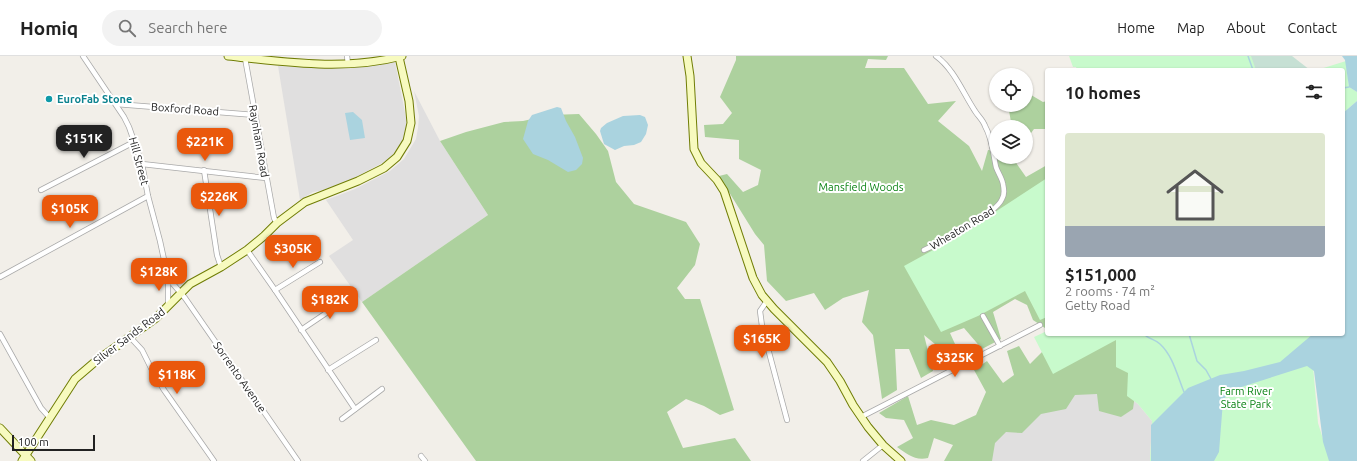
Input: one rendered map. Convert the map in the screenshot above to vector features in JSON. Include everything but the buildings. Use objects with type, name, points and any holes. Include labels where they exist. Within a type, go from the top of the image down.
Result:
[{"type":"main road","points":[[228,56],[290,63],[321,64],[347,60],[401,56]]},
{"type":"main road","name":"Silver Sands Road","points":[[24,458],[74,379],[96,361],[156,318],[194,281],[221,267],[247,250],[264,236],[276,223],[305,202],[345,187],[391,163],[402,151],[410,132],[411,117],[409,100],[401,56]]},
{"type":"main road","points":[[687,56],[690,76],[694,149],[701,163],[724,191],[758,288],[767,301],[827,362],[861,417],[883,445],[901,461]]},
{"type":"main road","points":[[0,428],[24,458],[31,461]]},
{"type":"street","name":"Hill Street","points":[[83,56],[116,104],[129,127],[142,164],[148,196],[168,278],[168,307]]},
{"type":"street","name":"Wheaton Road","points":[[924,250],[943,242],[986,215],[998,206],[1004,194],[1003,182],[998,173],[989,133],[944,62],[936,56]]},
{"type":"street","name":"Raynham Road","points":[[245,58],[266,178],[276,223]]},
{"type":"street","name":"Boxford Road","points":[[116,104],[255,115]]},
{"type":"street","points":[[41,190],[134,142]]},
{"type":"street","points":[[142,164],[266,178]]},
{"type":"street","points":[[204,170],[217,255],[221,267]]},
{"type":"street","points":[[0,277],[148,196]]},
{"type":"street","points":[[247,250],[355,409]]},
{"type":"street","points":[[275,290],[320,262]]},
{"type":"street","name":"Hill Street","points":[[168,278],[180,294]]},
{"type":"street","name":"Sorrento Avenue","points":[[180,294],[298,461]]},
{"type":"street","points":[[301,330],[350,297]]},
{"type":"street","points":[[767,301],[760,311],[761,321],[787,420]]},
{"type":"street","points":[[983,316],[1000,346]]},
{"type":"street","points":[[861,417],[1040,326]]},
{"type":"street","points":[[0,334],[42,408],[50,417]]},
{"type":"street","points":[[130,337],[142,350],[164,390],[214,461]]},
{"type":"street","points":[[328,370],[376,340]]},
{"type":"street","points":[[342,419],[382,390]]},
{"type":"street","points":[[862,461],[883,445]]},
{"type":"street","points":[[421,456],[425,461]]},
{"type":"shaded area","points":[[395,62],[406,118],[406,130],[402,142],[396,152],[386,161],[354,178],[330,189],[313,192],[300,200],[278,66],[344,68]]},
{"type":"shaded area","points":[[414,91],[440,141],[488,215],[362,302],[329,256],[353,240],[326,200],[355,189],[390,171],[404,159],[416,139],[418,128],[419,116]]},
{"type":"shaded area","points":[[1058,384],[1127,396],[1138,404],[1152,421],[1150,461],[965,461]]},
{"type":"green space","name":"Mansfield Woods","points":[[736,56],[888,56],[886,60],[868,59],[865,68],[904,68],[928,104],[956,101],[938,121],[969,146],[982,171],[988,150],[989,164],[1017,164],[1026,177],[1045,166],[1045,328],[1033,320],[1027,305],[1015,299],[993,312],[1001,339],[982,349],[964,328],[950,333],[960,355],[958,363],[924,335],[933,371],[921,378],[909,349],[895,349],[897,390],[882,399],[873,335],[862,322],[869,290],[843,298],[825,310],[814,293],[786,301],[767,281],[764,245],[755,234],[719,176],[727,174],[743,192],[758,185],[761,170],[739,159],[739,140],[705,137],[704,125],[723,124],[732,113],[720,97],[736,60]]},
{"type":"green space","points":[[1069,56],[1251,56],[1255,68],[1076,68],[1073,67]]},
{"type":"green space","points":[[1242,56],[1292,56],[1307,68],[1245,68]]},
{"type":"green space","points":[[1346,61],[1349,87],[1357,92],[1357,101],[1345,111],[1345,68],[1323,68]]},
{"type":"green space","points":[[1033,96],[1043,102],[1045,102],[1045,129],[1034,129],[1033,130],[1033,120],[1011,120],[1009,112],[1033,112]]},
{"type":"green space","points":[[579,114],[608,151],[616,182],[634,204],[686,222],[700,244],[695,265],[677,288],[685,299],[700,299],[734,410],[720,415],[704,406],[686,399],[667,412],[683,448],[735,438],[751,461],[476,461],[362,302],[488,215],[440,141],[466,132],[504,122],[523,121],[550,115]]},
{"type":"green space","points":[[1045,179],[1045,318],[1040,320],[1025,291],[978,316],[941,332],[904,266],[955,238]]},
{"type":"green space","name":"Farm River State Park","points":[[1045,332],[1045,336],[1313,336],[1313,366],[1318,423],[1330,461],[1150,461],[1152,421],[1138,404],[1127,396],[1128,373],[1116,367],[1116,340],[1053,374],[1034,337]]},
{"type":"green space","name":"Mansfield Woods","points":[[1046,336],[1132,336],[1137,380],[1133,409],[1121,417],[1099,411],[1097,394],[1075,395],[1066,409],[1041,414],[1022,433],[1006,432],[995,443],[992,461],[944,461],[953,445],[934,438],[928,458],[915,458],[897,447],[913,438],[904,420],[886,418],[879,413],[908,396],[917,425],[931,420],[954,425],[976,415],[986,392],[974,370],[987,361],[1003,383],[1014,375],[1007,351],[1019,346],[1030,364],[1048,346]]},
{"type":"water","points":[[1342,56],[1357,56],[1357,92],[1349,87],[1345,60]]},
{"type":"water","points":[[1357,101],[1357,461],[1329,461],[1323,442],[1314,371],[1307,366],[1229,391],[1223,401],[1219,452],[1214,461],[1151,461],[1151,425],[1188,388],[1220,375],[1280,362],[1311,336],[1345,336],[1345,111]]},
{"type":"water","points":[[557,107],[561,108],[583,158],[582,164],[576,170],[568,172],[548,160],[533,154],[523,139],[528,121],[532,115]]},
{"type":"water","points":[[353,112],[362,120],[365,138],[350,140],[345,113]]},
{"type":"water","points":[[640,115],[645,117],[648,125],[646,134],[641,142],[615,150],[604,144],[600,131],[601,128],[607,123],[623,116]]},
{"type":"waterway","points":[[1248,56],[1252,68]]},
{"type":"waterway","points":[[1345,88],[1349,87]]},
{"type":"waterway","points":[[1146,336],[1158,342],[1168,354],[1184,392]]},
{"type":"waterway","points":[[1190,336],[1197,361],[1206,370],[1211,379]]},
{"type":"place","name":"EuroFab Stone","points":[[49,99]]}]
